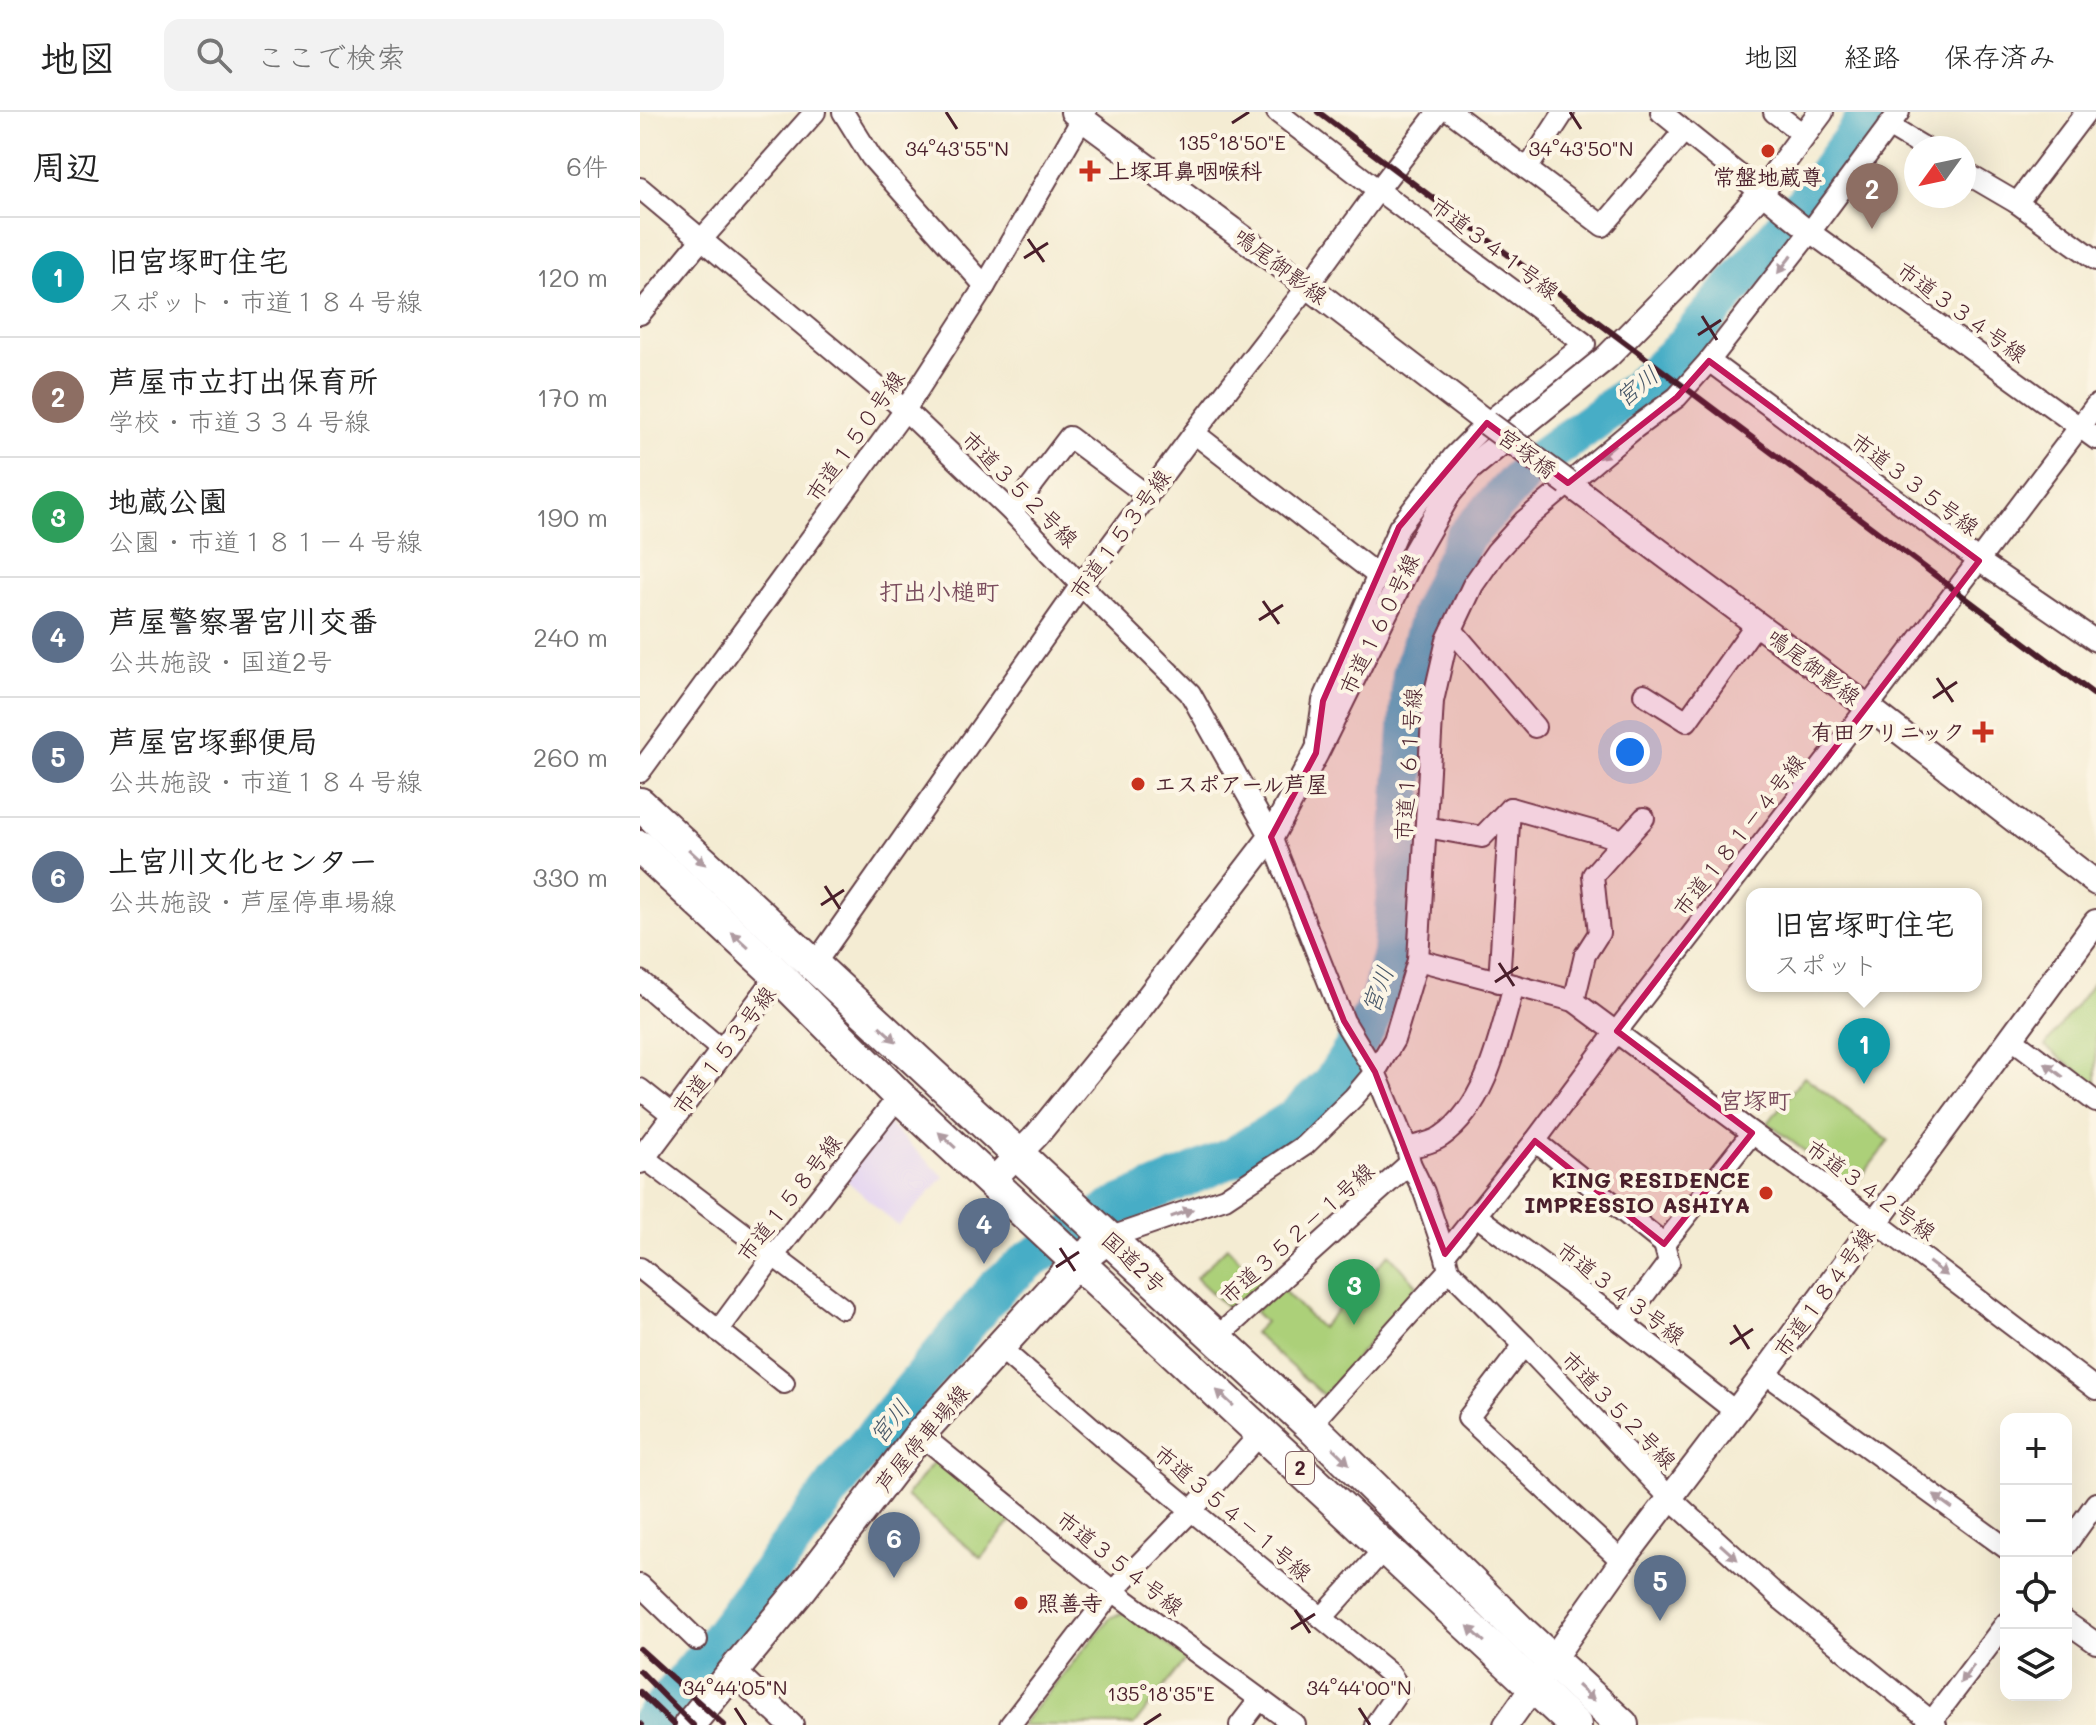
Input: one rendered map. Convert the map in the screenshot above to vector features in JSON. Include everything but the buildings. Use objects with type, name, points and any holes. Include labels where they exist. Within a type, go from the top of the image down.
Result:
[{"type":"highway","name":"国道2号","points":[[640,804],[1310,1425],[1542,1673],[1575,1725]]},
{"type":"highway","name":"国道2号","points":[[640,847],[779,976],[899,1096],[1385,1548],[1542,1673],[1622,1725]]},
{"type":"main road","name":"芦屋停車場線","points":[[689,1725],[803,1587],[920,1434],[999,1347],[1062,1248],[1096,1226]]},
{"type":"street","points":[[640,314],[815,112]]},
{"type":"street","points":[[843,112],[871,157],[985,286]]},
{"type":"street","name":"市道３４１号線","points":[[1277,112],[1585,344],[1487,423]]},
{"type":"street","name":"市道１５３号線","points":[[814,965],[1081,585],[1438,112]]},
{"type":"street","points":[[1451,112],[1603,226],[1674,119],[1770,201]]},
{"type":"street","points":[[1527,169],[1564,112]]},
{"type":"street","points":[[1774,112],[1804,135]]},
{"type":"street","name":"市道１６０号線","points":[[991,1182],[1037,1135],[1133,1017],[1271,837],[1414,554],[1449,493],[1470,468],[1607,357],[1683,280],[1770,201],[1804,135],[1821,112]]},
{"type":"street","points":[[2017,203],[2086,112]]},
{"type":"street","name":"市道１５０号線","points":[[640,772],[905,410],[985,286],[1080,114]]},
{"type":"street","name":"鳴尾御影線","points":[[1080,114],[1487,423]]},
{"type":"street","points":[[1894,119],[1912,136]]},
{"type":"street","name":"市道１６１号線","points":[[1096,1226],[1225,1198],[1305,1145],[1354,1097],[1370,1064],[1394,1040],[1418,960],[1433,701],[1447,640],[1473,585],[1496,552],[1524,521],[1677,397],[1709,361],[1805,229],[1894,119]]},
{"type":"street","points":[[1976,179],[2017,203],[2096,260]]},
{"type":"street","name":"市道３５２号線","points":[[640,188],[905,410],[1012,512],[1190,693],[1271,837],[1344,1021],[1370,1064],[1424,1192],[1447,1262],[1671,1499],[1782,1600],[1932,1724]]},
{"type":"street","name":"市道３３４号線","points":[[1770,201],[2088,433]]},
{"type":"street","name":"市道３３５号線","points":[[1709,361],[1979,561],[2096,641]]},
{"type":"street","name":"市道１８１－４号線","points":[[1310,1425],[1447,1262],[1475,1215],[1979,561],[2088,433],[2096,405]]},
{"type":"street","points":[[1316,753],[1323,701],[1399,527],[1453,457],[1487,423]]},
{"type":"street","name":"宮塚橋","points":[[1487,423],[1568,483]]},
{"type":"street","points":[[1194,433],[1377,575]]},
{"type":"street","points":[[1012,512],[1069,437],[1148,496]]},
{"type":"street","name":"鳴尾御影線","points":[[1568,483],[1868,707],[2096,883]]},
{"type":"street","points":[[1644,694],[1687,721],[1756,624]]},
{"type":"street","points":[[1452,630],[1535,727]]},
{"type":"street","points":[[1426,827],[1482,837],[1510,808]]},
{"type":"street","points":[[1510,808],[1624,840]]},
{"type":"street","points":[[1408,1156],[1441,1138],[1465,1116],[1481,1089],[1498,1040],[1506,983],[1510,808]]},
{"type":"street","points":[[1574,1001],[1585,955],[1599,933],[1593,875],[1644,818]]},
{"type":"street","name":"市道１８４号線","points":[[1506,1725],[1622,1561],[1765,1373],[2096,922]]},
{"type":"street","name":"市道３４２号線","points":[[1418,960],[1574,1001],[1876,1222],[2096,1389]]},
{"type":"street","name":"市道１５３号線","points":[[642,1159],[779,976]]},
{"type":"street","points":[[640,981],[723,1051]]},
{"type":"street","points":[[2011,1038],[2096,1102]]},
{"type":"street","points":[[640,1089],[675,1117]]},
{"type":"street","name":"市道１５８号線","points":[[718,1331],[899,1096]]},
{"type":"street","points":[[1664,1244],[1752,1133]]},
{"type":"street","points":[[1535,1141],[1664,1244],[1669,1262],[1623,1323]]},
{"type":"street","name":"市道３５２－１号線","points":[[1216,1338],[1408,1156]]},
{"type":"street","points":[[642,1159],[842,1308]]},
{"type":"street","name":"市道３４３号線","points":[[1475,1215],[1623,1323],[1736,1412]]},
{"type":"street","points":[[640,1268],[784,1383]]},
{"type":"street","points":[[1524,1345],[1468,1418],[1622,1561]]},
{"type":"street","name":"市道３５４－１号線","points":[[999,1347],[1106,1440],[1390,1674],[1400,1689],[1375,1725]]},
{"type":"street","points":[[1765,1373],[2000,1544]]},
{"type":"street","points":[[1010,1725],[1113,1591],[1262,1432]]},
{"type":"street","name":"市道３５４号線","points":[[920,1434],[1113,1591],[1295,1725]]},
{"type":"street","points":[[2072,1537],[2096,1503]]},
{"type":"street","points":[[1322,1618],[1385,1548]]},
{"type":"street","points":[[640,1585],[697,1640]]},
{"type":"street","points":[[2072,1626],[2096,1643]]},
{"type":"street","points":[[1932,1724],[2002,1629]]},
{"type":"street","points":[[734,1672],[791,1725]]},
{"type":"street","points":[[1240,1725],[1260,1699]]},
{"type":"highlighted area","points":[[1709,361],[1979,561],[1617,1031],[1752,1133],[1664,1244],[1535,1141],[1445,1254],[1375,1072],[1344,1021],[1271,837],[1316,753],[1323,701],[1399,527],[1487,423],[1568,483],[1677,397]]},
{"type":"shaded area","points":[[886,1122],[944,1177],[898,1226],[845,1179]]},
{"type":"green space","points":[[2096,979],[2096,1085],[2045,1046]]},
{"type":"green space","points":[[1804,1076],[1889,1141],[1858,1181],[1846,1183],[1768,1123]]},
{"type":"green space","points":[[1227,1247],[1263,1283],[1232,1312],[1196,1278]]},
{"type":"green space","points":[[1389,1254],[1417,1285],[1324,1396],[1254,1333],[1265,1322],[1255,1312],[1280,1287],[1321,1328]]},
{"type":"green space","points":[[938,1457],[1013,1519],[981,1558],[906,1496]]},
{"type":"green space","points":[[1126,1612],[1186,1659],[1134,1725],[1021,1725],[1111,1617]]},
{"type":"waterway","name":"宮川","points":[[648,1725],[714,1646],[853,1462],[997,1287],[1028,1261],[1118,1206],[1235,1156],[1295,1118],[1331,1084],[1362,1036],[1381,997],[1392,953],[1412,674],[1431,612],[1465,537],[1529,468],[1636,390],[1680,350],[1807,200],[1872,112]]},
{"type":"railway","points":[[1318,112],[2096,696]]},
{"type":"railway","points":[[640,1649],[724,1725]]},
{"type":"railway","points":[[640,1671],[693,1725]]},
{"type":"railway","points":[[640,1692],[674,1725]]},
{"type":"place","name":"常盤地蔵尊","points":[[1768,151]]},
{"type":"place","name":"上塚耳鼻咽喉科","points":[[1090,171]]},
{"type":"place","name":"芦屋市立打出保育所","points":[[1872,229]]},
{"type":"place","name":"有田クリニック","points":[[1983,732]]},
{"type":"place","name":"エスポアール芦屋","points":[[1138,784]]},
{"type":"place","name":"旧宮塚町住宅","points":[[1864,1084]]},
{"type":"place","name":"KING RESIDENCE IMPRESSIO ASHIYA","points":[[1766,1193]]},
{"type":"place","name":"芦屋警察署宮川交番","points":[[984,1264]]},
{"type":"place","name":"地蔵公園","points":[[1354,1325]]},
{"type":"place","name":"上宮川文化センター","points":[[894,1578]]},
{"type":"place","name":"照善寺","points":[[1021,1603]]},
{"type":"place","name":"芦屋宮塚郵便局","points":[[1660,1621]]},
{"type":"district","name":"打出小槌町","points":[[939,592]]},
{"type":"district","name":"宮塚町","points":[[1755,1101]]}]
